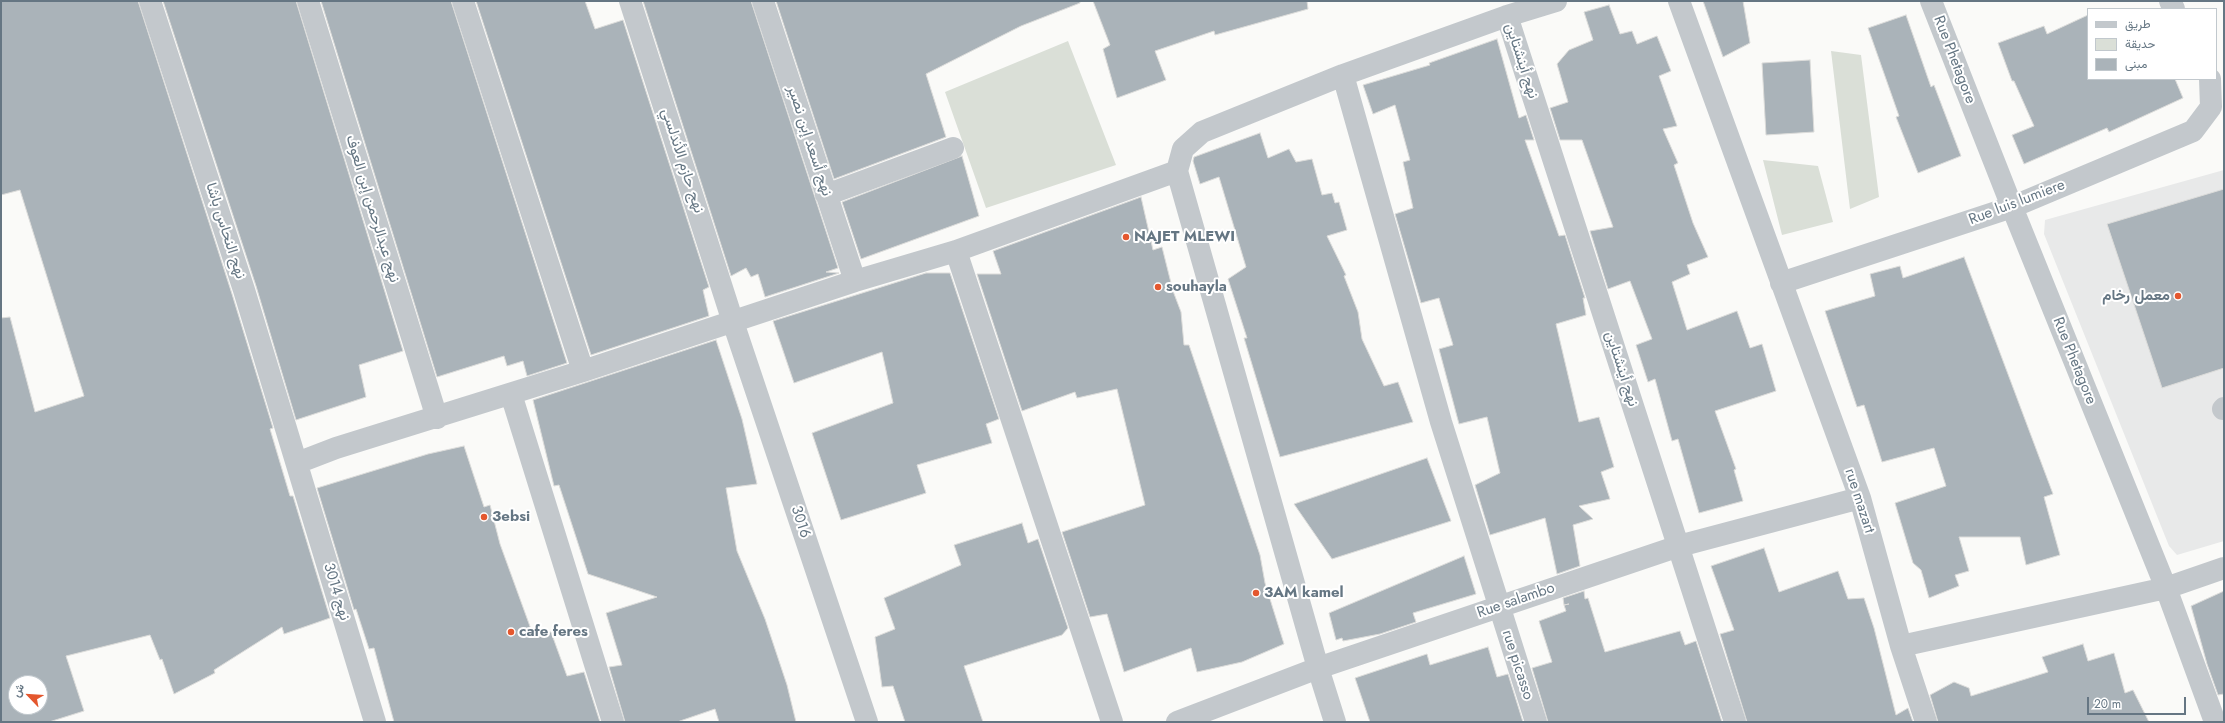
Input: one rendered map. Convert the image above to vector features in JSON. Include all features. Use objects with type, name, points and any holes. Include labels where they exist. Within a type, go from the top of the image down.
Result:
[{"type":"street","name":"نهج النحاس باشا","points":[[150,1],[297,463]]},
{"type":"street","name":"نهج عبدالرحمن إبن العوف","points":[[308,1],[437,418]]},
{"type":"street","points":[[463,1],[583,371]]},
{"type":"street","name":"نهج حازم الأندلسي","points":[[630,1],[733,322]]},
{"type":"street","name":"نهج أسعد إبن نصير","points":[[763,1],[855,281]]},
{"type":"street","points":[[1335,722],[1318,668],[1177,171],[1183,149],[1202,132],[1343,75],[1507,16],[1556,1]]},
{"type":"street","name":"rue mazart","points":[[1679,1],[1860,498],[1901,646],[1926,722]]},
{"type":"street","name":"Rue Phetagore","points":[[1931,1],[2012,207],[2166,588],[2215,722]]},
{"type":"street","name":"نهج أينشتاين","points":[[1507,16],[1735,722]]},
{"type":"street","name":"rue picasso","points":[[1343,75],[1441,422],[1498,607],[1536,722]]},
{"type":"street","name":"Rue luis lumiere","points":[[1781,283],[2012,207],[2193,131],[2211,107],[2210,80]]},
{"type":"street","points":[[826,195],[953,148]]},
{"type":"street","points":[[297,463],[336,448],[437,418],[855,281],[956,251],[1177,171]]},
{"type":"street","points":[[956,251],[1112,722]]},
{"type":"street","name":"3016","points":[[733,322],[867,722]]},
{"type":"street","points":[[511,394],[613,722]]},
{"type":"street","name":"نهج 3014","points":[[297,463],[375,722]]},
{"type":"street","name":"Rue salambo","points":[[1177,722],[1318,668],[1679,546],[1860,498]]},
{"type":"street","points":[[1901,646],[2166,588],[2224,568]]},
{"type":"shaded area","name":"معمل رخام","points":[[2224,170],[2224,541],[2177,555],[2169,546],[2044,234],[2045,220]]},
{"type":"green space","points":[[1068,41],[1116,165],[986,208],[945,92]]},
{"type":"green space","points":[[1831,51],[1861,55],[1879,197],[1850,209]]},
{"type":"green space","points":[[1763,160],[1818,166],[1833,222],[1782,235]]},
{"type":"building","points":[[1,1],[138,1],[232,294],[273,428],[270,429],[290,496],[293,496],[330,618],[284,634],[282,627],[214,670],[215,673],[174,694],[162,659],[160,660],[150,635],[66,656],[84,711],[49,722],[1,722],[1,318],[10,317],[35,412],[84,396],[20,190],[1,195]]},
{"type":"building","points":[[163,1],[296,1],[403,351],[359,365],[366,397],[296,420],[256,286]]},
{"type":"building","points":[[321,1],[451,1],[567,363],[527,376],[523,361],[507,366],[504,356],[437,377]]},
{"type":"building","points":[[476,1],[585,1],[595,29],[623,20],[709,287],[703,290],[709,316],[591,355]]},
{"type":"building","points":[[643,1],[751,1],[838,268],[826,272],[839,273],[765,297],[758,274],[751,277],[746,268],[731,276]]},
{"type":"building","points":[[776,1],[1080,1],[1080,3],[1021,26],[926,74],[946,137],[834,179]]},
{"type":"building","points":[[1093,1],[1307,1],[1308,9],[1215,35],[1214,31],[1155,51],[1166,80],[1117,98],[1103,49],[1110,45]]},
{"type":"building","points":[[1703,1],[1743,1],[1750,43],[1723,57]]},
{"type":"building","points":[[1609,5],[1620,34],[1632,31],[1637,44],[1657,36],[1671,71],[1659,76],[1677,126],[1663,129],[1678,163],[1674,165],[1693,223],[1708,257],[1687,265],[1690,274],[1672,282],[1687,330],[1737,311],[1750,348],[1762,344],[1776,391],[1715,411],[1736,469],[1734,470],[1743,501],[1699,513],[1678,439],[1672,441],[1655,379],[1648,382],[1636,345],[1652,339],[1630,281],[1608,289],[1590,231],[1613,227],[1582,140],[1560,140],[1550,108],[1568,102],[1557,64],[1569,50],[1593,40],[1584,12]]},
{"type":"building","points":[[1906,15],[1931,87],[1934,85],[1961,156],[1918,173],[1896,117],[1899,116],[1868,28]]},
{"type":"building","points":[[2087,15],[2087,80],[2175,80],[2183,98],[2109,132],[2107,128],[2024,164],[2012,135],[2034,126],[2014,81],[2012,81],[1998,43],[2044,26],[2047,34]]},
{"type":"building","points":[[1497,39],[1519,118],[1526,115],[1534,140],[1525,140],[1559,236],[1565,235],[1585,298],[1583,298],[1586,315],[1556,324],[1579,422],[1599,417],[1614,467],[1601,472],[1610,499],[1579,506],[1593,519],[1573,525],[1580,566],[1557,574],[1545,518],[1490,535],[1475,485],[1500,473],[1487,417],[1459,424],[1439,349],[1453,345],[1439,298],[1421,303],[1395,214],[1413,208],[1403,162],[1410,160],[1395,105],[1373,114],[1363,85],[1430,65],[1429,63]]},
{"type":"building","points":[[1810,60],[1814,132],[1766,135],[1762,63]]},
{"type":"building","points":[[1260,133],[1268,158],[1289,149],[1296,162],[1312,159],[1322,195],[1332,193],[1335,203],[1339,202],[1347,230],[1327,236],[1346,275],[1344,276],[1358,312],[1362,339],[1384,386],[1398,382],[1413,422],[1280,457],[1244,338],[1247,338],[1228,279],[1246,267],[1219,177],[1200,184],[1193,161],[1194,157]]},
{"type":"building","points":[[962,156],[979,216],[861,259],[842,202]]},
{"type":"building","name":"معمل رخام","points":[[2224,189],[2224,368],[2162,388],[2107,224]]},
{"type":"building","points":[[1141,197],[1153,250],[1162,247],[1173,291],[1181,312],[1184,345],[1189,345],[1260,555],[1265,583],[1284,644],[1242,662],[1197,672],[1191,648],[1124,672],[1107,614],[1090,617],[1062,532],[1145,505],[1117,389],[1077,398],[1075,392],[1022,411],[977,274],[1001,274],[993,251]]},
{"type":"building","points":[[1964,257],[2053,494],[2044,497],[2060,555],[2026,565],[2020,537],[1959,537],[1969,571],[1955,575],[1959,586],[1929,598],[1921,570],[1913,563],[1895,503],[1946,486],[1934,448],[1882,462],[1864,405],[1857,407],[1825,311],[1875,296],[1870,274],[1900,266],[1903,278]]},
{"type":"building","points":[[926,273],[950,273],[999,419],[986,424],[992,443],[917,465],[926,493],[841,520],[812,433],[893,403],[882,352],[794,383],[773,321]]},
{"type":"building","points":[[716,340],[742,419],[757,484],[726,488],[737,551],[765,619],[787,685],[796,722],[719,722],[715,709],[677,722],[625,722],[609,667],[622,665],[606,613],[657,597],[588,574],[559,485],[554,486],[533,400]]},
{"type":"building","points":[[464,446],[484,507],[490,505],[500,544],[532,632],[551,632],[567,676],[584,672],[600,722],[394,722],[374,648],[369,649],[356,609],[354,610],[317,488],[428,454]]},
{"type":"building","points":[[1427,458],[1451,521],[1332,559],[1294,504]]},
{"type":"building","points":[[1022,523],[1028,543],[1038,539],[1068,628],[1062,635],[964,666],[983,722],[905,722],[893,686],[882,687],[875,637],[895,629],[884,598],[961,565],[954,545]]},
{"type":"building","points":[[1764,548],[1779,592],[1838,571],[1848,599],[1864,598],[1874,628],[1896,715],[1908,708],[1913,722],[1747,722],[1720,634],[1734,630],[1711,566]]},
{"type":"building","points":[[1464,556],[1476,594],[1413,613],[1416,622],[1380,634],[1343,641],[1342,638],[1336,640],[1329,613]]},
{"type":"building","points":[[1584,591],[1585,599],[1588,598],[1605,652],[1680,631],[1685,645],[1696,641],[1722,722],[1548,722],[1532,668],[1552,662],[1539,621],[1566,611],[1563,598]]},
{"type":"building","points":[[2224,591],[2224,694],[2218,695],[2207,664],[2191,606]]},
{"type":"building","points":[[2083,644],[2088,661],[2114,653],[2125,693],[2133,690],[2149,722],[1938,722],[1930,695],[1954,682],[1969,688],[1971,696],[2048,672],[2042,657]]},
{"type":"building","points":[[1488,647],[1497,677],[1508,674],[1523,722],[1370,722],[1355,678],[1427,654],[1430,665]]},
{"type":"place","name":"NAJET MLEWI","points":[[1126,237]]},
{"type":"place","name":"souhayla","points":[[1158,287]]},
{"type":"place","name":"معمل رخام","points":[[2178,296]]},
{"type":"place","name":"3ebsi","points":[[484,517]]},
{"type":"place","name":"3AM kamel","points":[[1256,593]]},
{"type":"place","name":"cafe feres","points":[[511,632]]}]
